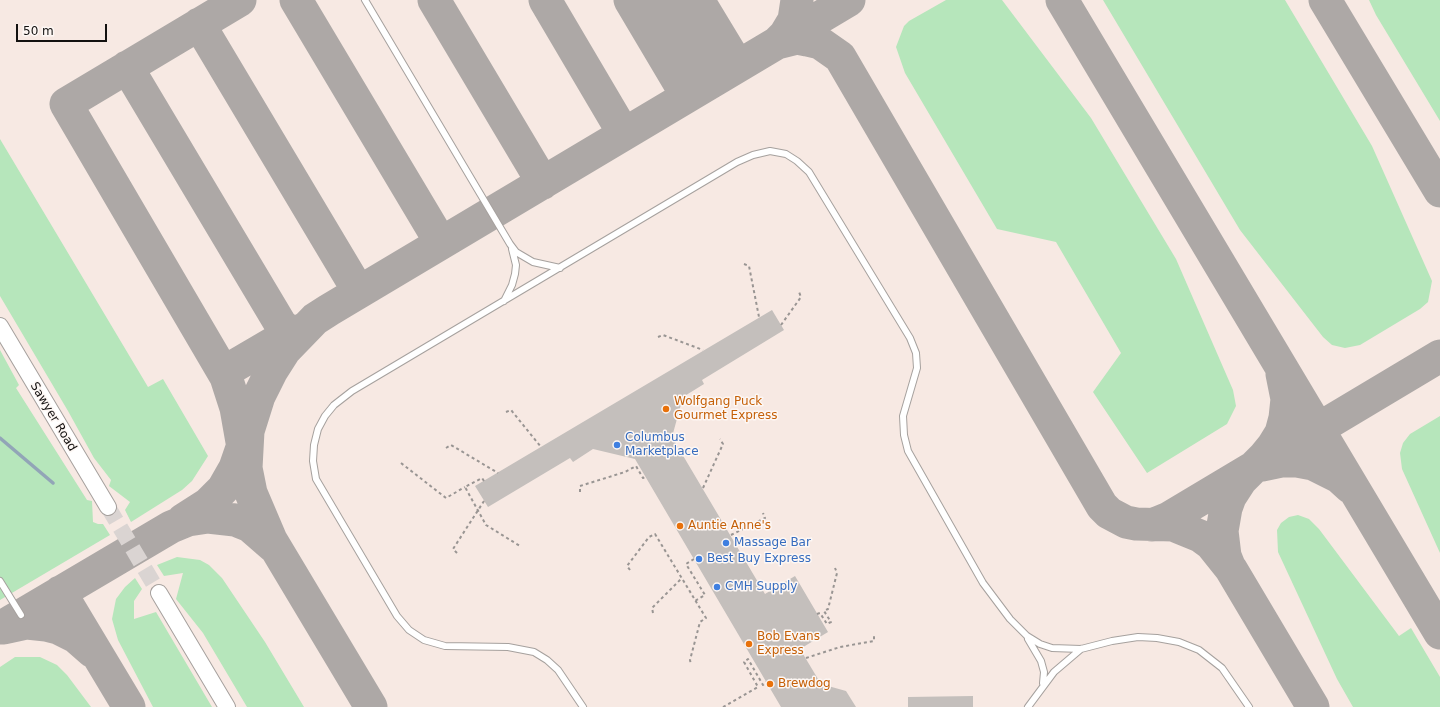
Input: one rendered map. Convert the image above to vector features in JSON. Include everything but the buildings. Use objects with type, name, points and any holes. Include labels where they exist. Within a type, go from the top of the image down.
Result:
[{"type":"street","name":"Sawyer Road","points":[[0,326],[108,507]]},
{"type":"street","points":[[159,593],[227,707]]},
{"type":"lane","points":[[365,0],[510,244],[516,252],[533,262],[560,268]]},
{"type":"lane","points":[[583,707],[558,670],[547,660],[534,652],[508,647],[445,646],[424,640],[409,630],[397,616],[316,479],[313,461],[314,445],[318,429],[325,416],[334,405],[352,391],[737,162],[753,155],[770,151],[786,154],[797,161],[808,172],[910,338],[916,353],[917,368],[903,416],[904,435],[908,451],[983,583],[1010,619],[1022,631],[1040,644],[1052,648],[1081,649],[1112,641],[1138,637],[1179,642],[1199,650],[1222,668],[1249,707]]},
{"type":"lane","points":[[503,302],[512,285],[515,274],[514,254],[510,244]]},
{"type":"lane","points":[[0,581],[21,616]]},
{"type":"lane","points":[[1022,631],[1038,655],[1044,672],[1043,685]]},
{"type":"lane","points":[[1028,707],[1043,685],[1060,666],[1081,649]]},
{"type":"path","points":[[744,264],[749,266],[759,317]]},
{"type":"path","points":[[781,325],[802,297],[799,292]]},
{"type":"path","points":[[658,337],[663,335],[703,350]]},
{"type":"path","points":[[506,412],[511,410],[541,447]]},
{"type":"path","points":[[703,488],[723,444],[720,439]]},
{"type":"path","points":[[446,448],[451,445],[498,473]]},
{"type":"path","points":[[401,463],[446,498],[482,478],[484,481]]},
{"type":"path","points":[[580,492],[580,486],[625,472],[636,466],[643,478],[645,477]]},
{"type":"path","points":[[465,487],[486,525],[520,546]]},
{"type":"path","points":[[457,553],[453,549],[484,501]]},
{"type":"path","points":[[731,536],[765,518],[763,513]]},
{"type":"path","points":[[630,570],[627,566],[649,537],[655,534],[706,618],[700,622],[690,660],[691,665]]},
{"type":"path","points":[[694,559],[686,564],[705,595],[695,601]]},
{"type":"path","points":[[817,614],[820,613],[827,624],[831,622],[824,611],[828,609],[837,573],[834,568]]},
{"type":"path","points":[[653,613],[652,608],[681,579]]},
{"type":"path","points":[[806,658],[840,647],[874,641],[874,636]]},
{"type":"path","points":[[723,707],[758,687],[744,662],[748,660],[763,684],[766,682]]},
{"type":"shaded area","points":[[0,0],[1440,0],[1440,707],[0,707]]},
{"type":"green space","points":[[946,0],[1002,0],[1091,118],[1176,259],[1233,390],[1236,406],[1227,424],[1147,473],[1093,392],[1121,353],[1056,242],[997,229],[905,73],[896,47],[904,26],[909,21]]},
{"type":"green space","points":[[1103,0],[1285,0],[1372,146],[1432,281],[1428,302],[1420,309],[1360,345],[1345,348],[1332,345],[1323,337],[1240,230]]},
{"type":"green space","points":[[1369,0],[1440,0],[1440,121],[1376,15]]},
{"type":"green space","points":[[0,139],[148,387],[163,379],[208,456],[192,481],[182,490],[131,522],[125,510],[130,502],[109,486],[111,480],[94,458],[0,296]]},
{"type":"green space","points":[[0,350],[19,385],[16,388],[87,500],[92,501],[93,522],[103,524],[110,535],[0,600]]},
{"type":"green space","points":[[1440,416],[1440,553],[1402,469],[1400,453],[1403,443],[1410,434]]},
{"type":"green space","points":[[1298,515],[1309,519],[1319,529],[1399,636],[1411,628],[1440,677],[1440,707],[1353,707],[1337,679],[1278,552],[1277,530],[1281,523],[1289,517]]},
{"type":"green space","points":[[177,557],[200,560],[209,565],[222,578],[265,642],[304,707],[247,707],[203,633],[176,599],[183,573],[164,576],[157,565]]},
{"type":"green space","points":[[135,578],[142,589],[134,601],[134,619],[156,612],[212,707],[153,707],[118,640],[112,619],[116,599],[125,587]]},
{"type":"green space","points":[[15,657],[40,657],[57,665],[67,675],[91,707],[0,707],[0,667]]},
{"type":"waterway","points":[[0,438],[53,483]]},
{"type":"taxiway","points":[[240,0],[66,104],[226,377],[236,408],[242,442]]},
{"type":"taxiway","points":[[296,0],[441,243]]},
{"type":"taxiway","points":[[434,0],[543,183]]},
{"type":"taxiway","points":[[545,0],[624,134]]},
{"type":"taxiway","points":[[630,0],[687,96]]},
{"type":"taxiway","points":[[664,0],[712,81]]},
{"type":"taxiway","points":[[698,0],[738,66]]},
{"type":"taxiway","points":[[777,43],[785,35],[794,20],[797,0]]},
{"type":"taxiway","points":[[371,707],[271,540],[251,493],[246,468],[248,431],[259,396],[271,372],[285,350],[315,319],[329,310],[849,0]]},
{"type":"taxiway","points":[[1062,0],[1440,633]]},
{"type":"taxiway","points":[[1325,0],[1440,191]]},
{"type":"taxiway","points":[[199,24],[359,292]]},
{"type":"taxiway","points":[[777,43],[797,38],[807,40],[820,43],[840,57],[1102,506],[1109,513],[1126,522],[1136,524],[1173,525],[1200,536],[1211,544],[1231,569],[1313,707]]},
{"type":"taxiway","points":[[127,67],[287,335]]},
{"type":"taxiway","points":[[224,372],[294,331]]},
{"type":"taxiway","points":[[1152,525],[1169,518],[1440,356]]},
{"type":"taxiway","points":[[1229,566],[1225,556],[1222,531],[1226,508],[1230,497],[1241,480],[1264,457],[1281,433],[1285,418],[1287,399],[1282,374]]},
{"type":"taxiway","points":[[183,520],[208,504],[223,489],[235,468],[244,442]]},
{"type":"taxiway","points":[[1262,465],[1281,461],[1297,461],[1313,464],[1339,477],[1350,487]]},
{"type":"taxiway","points":[[0,628],[171,527],[188,520],[208,517],[235,520],[250,526],[273,546]]},
{"type":"taxiway","points":[[60,592],[129,707]]},
{"type":"taxiway","points":[[4,628],[27,623],[58,628],[76,637],[92,651]]},
{"type":"tunnel","points":[[108,507],[159,593]]},
{"type":"place","name":"Wolfgang Puck Gourmet Express","points":[[666,409]]},
{"type":"place","name":"Columbus Marketplace","points":[[617,445]]},
{"type":"place","name":"Auntie Anne's","points":[[680,526]]},
{"type":"place","name":"Massage Bar","points":[[726,543]]},
{"type":"place","name":"Best Buy Express","points":[[699,559]]},
{"type":"place","name":"CMH Supply","points":[[717,587]]},
{"type":"place","name":"Bob Evans Express","points":[[749,644]]},
{"type":"place","name":"Brewdog","points":[[770,684]]}]
